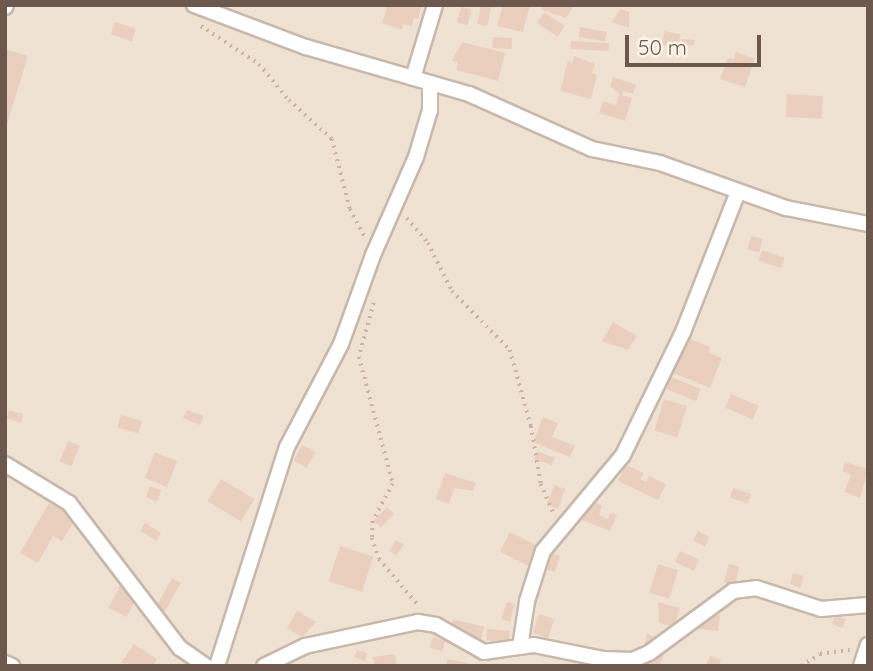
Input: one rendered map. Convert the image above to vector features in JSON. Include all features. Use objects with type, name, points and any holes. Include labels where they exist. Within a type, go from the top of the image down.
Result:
[{"type":"street","points":[[194,5],[306,47],[469,94],[592,149],[660,163],[738,192],[818,216],[868,225]]},
{"type":"street","points":[[413,78],[435,5]]},
{"type":"street","points":[[217,666],[287,447],[341,344],[373,255],[397,206],[426,130],[430,82]]},
{"type":"street","points":[[520,647],[537,564],[560,528],[623,455],[683,332],[738,192]]},
{"type":"street","points":[[5,464],[69,503],[180,648],[206,666]]},
{"type":"street","points":[[264,666],[305,646],[418,622],[436,625],[484,652],[544,646],[610,660],[640,658],[721,596],[750,588],[813,608],[868,605]]},
{"type":"street","points":[[861,666],[867,646]]},
{"type":"street","points":[[5,663],[12,666]]},
{"type":"path","points":[[197,22],[220,42],[259,64],[289,100],[332,139],[350,209],[373,255]]},
{"type":"path","points":[[397,206],[425,239],[452,291],[510,351],[531,426],[541,484],[560,528]]},
{"type":"path","points":[[374,294],[371,325],[359,357],[393,484],[373,521],[372,538],[379,559],[436,625]]},
{"type":"path","points":[[801,666],[820,654],[867,646]]},
{"type":"shaded area","points":[[5,5],[868,5],[868,666],[5,666]]},
{"type":"building","points":[[380,5],[422,5],[418,19],[414,18],[412,26],[403,24],[402,30],[382,23],[387,8]]},
{"type":"building","points":[[481,5],[492,5],[487,26],[477,24]]},
{"type":"building","points":[[503,5],[530,5],[523,32],[497,26]]},
{"type":"building","points":[[543,5],[574,5],[566,18],[542,10]]},
{"type":"building","points":[[461,7],[472,10],[467,25],[457,22]]},
{"type":"building","points":[[620,9],[629,12],[629,28],[612,22]]},
{"type":"building","points":[[544,12],[565,26],[557,37],[537,23]]},
{"type":"building","points":[[115,22],[136,29],[132,41],[111,34]]},
{"type":"building","points":[[580,27],[607,32],[605,42],[578,37]]},
{"type":"building","points":[[665,31],[681,35],[677,48],[662,45]]},
{"type":"building","points":[[493,37],[512,38],[511,49],[492,48]]},
{"type":"building","points":[[681,39],[695,40],[694,45],[680,47]]},
{"type":"building","points":[[571,41],[609,43],[609,51],[571,49]]},
{"type":"building","points":[[462,42],[505,53],[498,81],[456,70],[458,62],[452,61]]},
{"type":"building","points":[[5,49],[28,56],[6,127],[5,127]]},
{"type":"building","points":[[736,52],[755,59],[745,87],[720,79],[728,58],[734,59]]},
{"type":"building","points":[[574,56],[595,64],[592,73],[597,75],[591,99],[560,91],[568,61],[572,63]]},
{"type":"building","points":[[613,77],[636,85],[633,94],[623,91],[622,95],[632,98],[625,121],[599,113],[603,101],[616,105],[619,94],[610,86]]},
{"type":"building","points":[[787,94],[823,96],[822,119],[786,117]]},
{"type":"building","points":[[751,236],[763,239],[759,252],[748,250]]},
{"type":"building","points":[[762,250],[785,258],[781,268],[758,260]]},
{"type":"building","points":[[613,322],[637,336],[628,350],[602,341]]},
{"type":"building","points":[[683,336],[710,347],[708,352],[722,358],[710,388],[669,371]]},
{"type":"building","points":[[671,377],[701,389],[696,401],[666,389]]},
{"type":"building","points":[[731,394],[759,406],[753,420],[725,408]]},
{"type":"building","points":[[664,399],[687,406],[677,438],[654,431]]},
{"type":"building","points":[[9,410],[23,414],[21,423],[7,418]]},
{"type":"building","points":[[187,410],[204,416],[200,425],[183,418]]},
{"type":"building","points":[[121,415],[142,421],[139,434],[117,427]]},
{"type":"building","points":[[543,417],[558,423],[552,437],[575,446],[570,457],[533,442]]},
{"type":"building","points":[[68,441],[80,446],[71,466],[59,461]]},
{"type":"building","points":[[302,445],[315,452],[307,468],[294,461]]},
{"type":"building","points":[[537,451],[555,458],[552,465],[534,458]]},
{"type":"building","points":[[155,452],[177,461],[167,487],[145,478]]},
{"type":"building","points":[[845,462],[868,469],[860,498],[844,492],[851,475],[842,471]]},
{"type":"building","points":[[626,465],[644,473],[640,479],[646,482],[649,476],[666,484],[658,500],[618,481]]},
{"type":"building","points":[[445,473],[476,483],[473,491],[454,488],[449,504],[436,499]]},
{"type":"building","points":[[221,479],[254,499],[241,521],[208,501]]},
{"type":"building","points":[[554,485],[565,489],[558,509],[547,505]]},
{"type":"building","points":[[150,486],[161,490],[157,501],[146,497]]},
{"type":"building","points":[[733,488],[751,494],[748,503],[730,498]]},
{"type":"building","points":[[586,496],[602,506],[599,515],[608,519],[610,513],[617,515],[610,531],[577,518]]},
{"type":"building","points":[[49,503],[76,518],[62,541],[53,536],[38,563],[20,553]]},
{"type":"building","points":[[387,507],[394,514],[381,528],[374,520]]},
{"type":"building","points":[[145,523],[161,533],[156,541],[140,531]]},
{"type":"building","points":[[698,531],[710,537],[705,547],[693,541]]},
{"type":"building","points":[[510,532],[539,547],[529,567],[500,552]]},
{"type":"building","points":[[396,540],[404,545],[397,556],[389,551]]},
{"type":"building","points":[[340,546],[373,557],[362,592],[329,581]]},
{"type":"building","points":[[680,551],[699,560],[694,571],[675,562]]},
{"type":"building","points":[[549,552],[560,556],[554,572],[543,568]]},
{"type":"building","points":[[658,564],[678,570],[669,599],[649,593]]},
{"type":"building","points":[[729,564],[740,567],[735,585],[724,582]]},
{"type":"building","points":[[793,573],[804,576],[800,588],[790,584]]},
{"type":"building","points":[[172,578],[181,583],[164,613],[156,608]]},
{"type":"building","points":[[122,582],[140,591],[127,617],[109,608]]},
{"type":"building","points":[[507,602],[515,604],[510,622],[501,619]]},
{"type":"building","points":[[658,602],[680,608],[674,628],[659,623]]},
{"type":"building","points":[[297,611],[316,622],[302,637],[287,628]]},
{"type":"building","points":[[701,613],[720,615],[718,631],[699,629]]},
{"type":"building","points":[[539,614],[554,619],[548,638],[533,633]]},
{"type":"building","points":[[835,616],[845,619],[843,628],[832,624]]},
{"type":"building","points":[[453,619],[484,627],[479,648],[448,640]]},
{"type":"building","points":[[487,629],[510,631],[509,642],[486,640]]},
{"type":"building","points":[[647,634],[669,643],[659,666],[641,662]]},
{"type":"building","points":[[433,637],[445,641],[442,651],[430,647]]},
{"type":"building","points":[[134,644],[157,659],[153,666],[121,663]]},
{"type":"building","points":[[357,650],[367,653],[365,661],[354,657]]},
{"type":"building","points":[[395,654],[397,666],[375,666],[373,657]]},
{"type":"building","points":[[710,656],[721,660],[719,666],[706,666]]},
{"type":"building","points":[[447,659],[468,663],[467,666],[446,666]]}]
